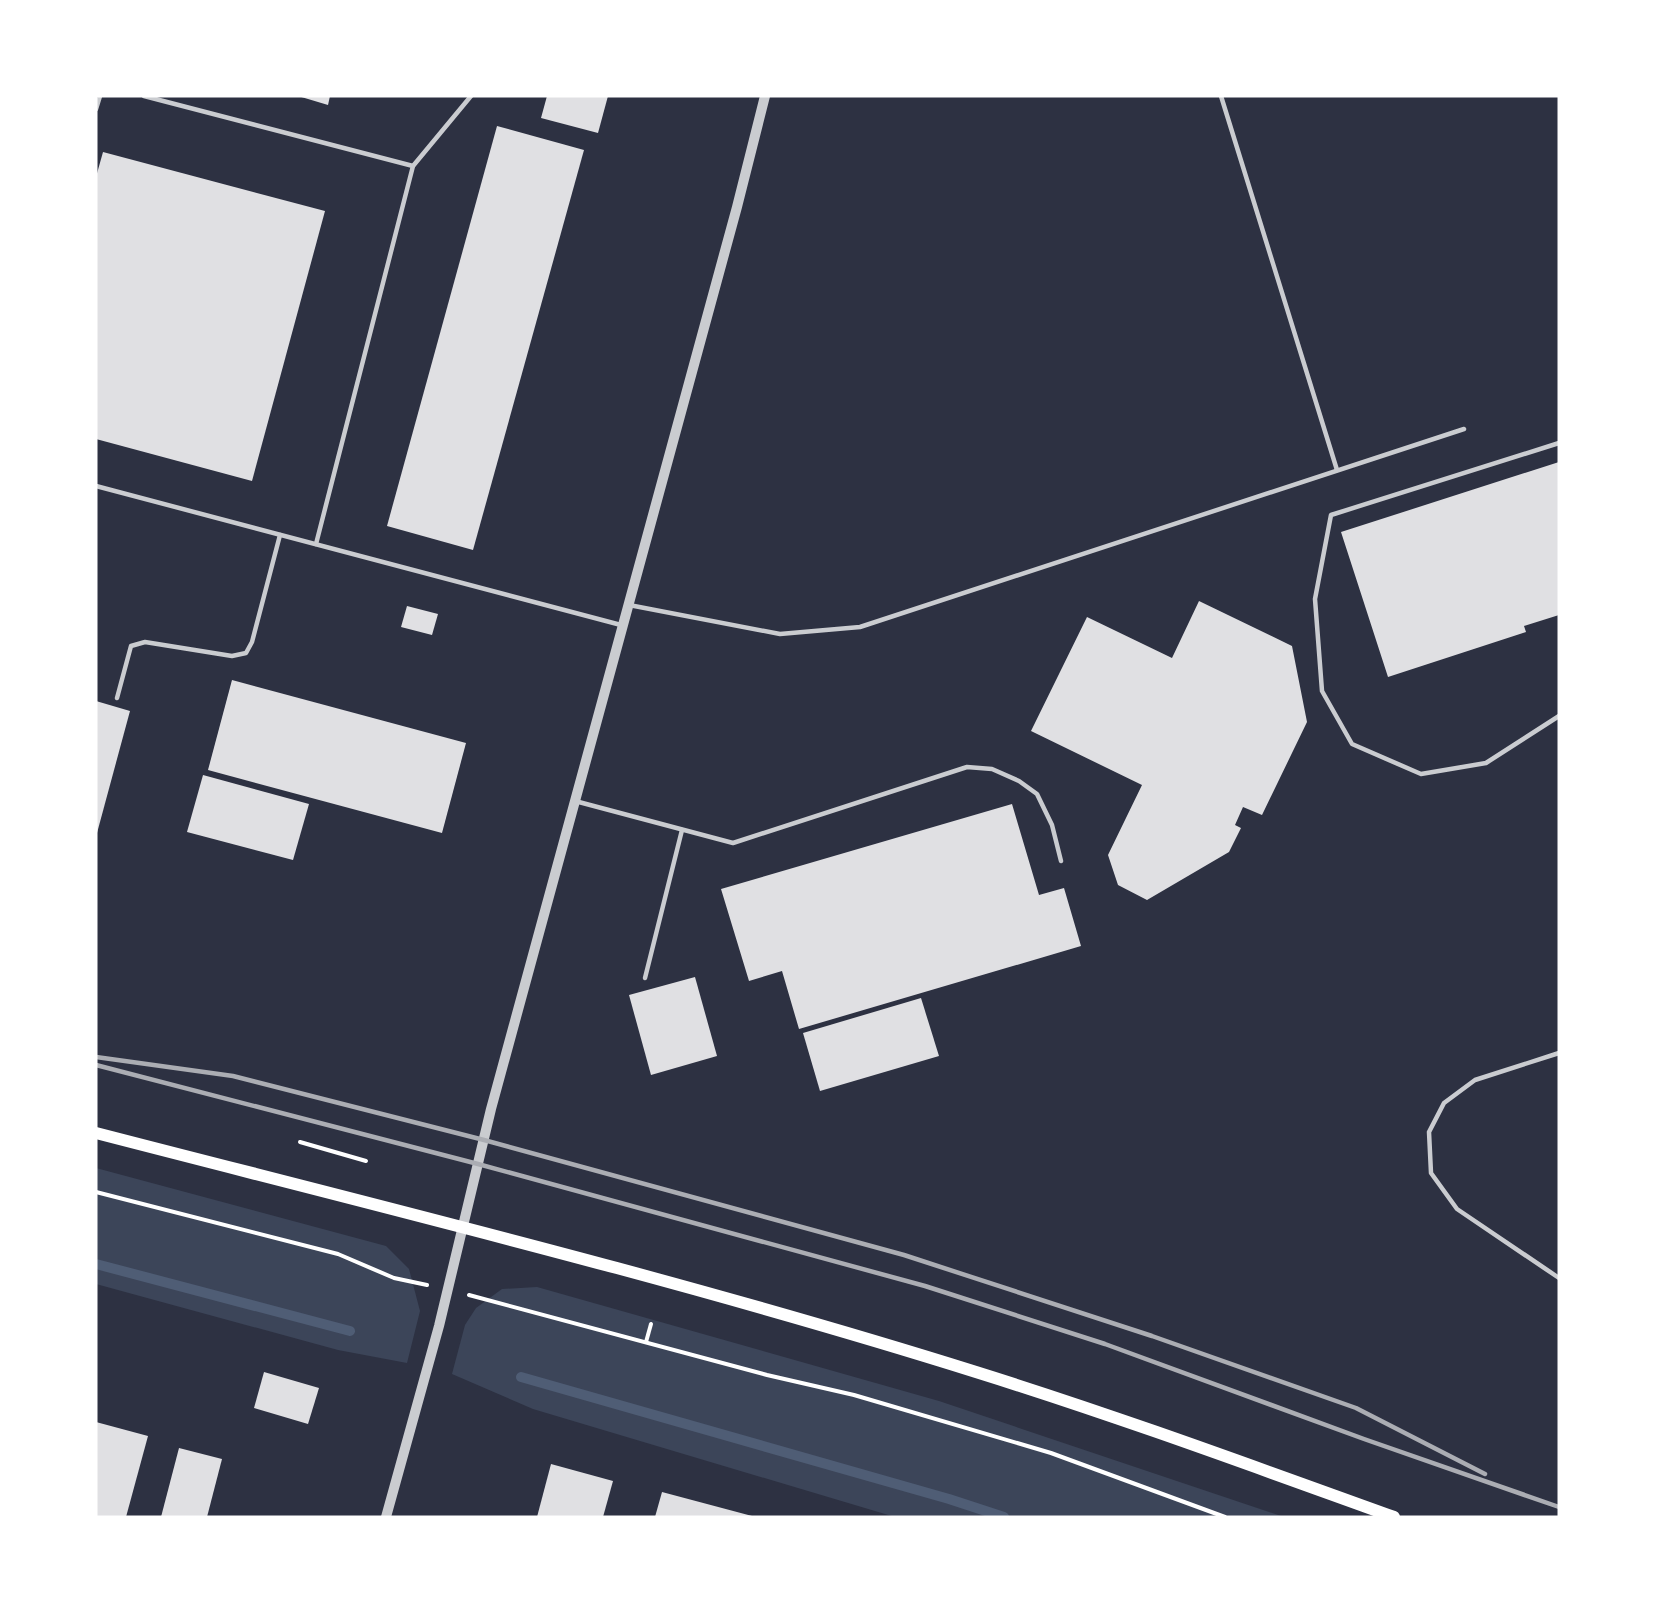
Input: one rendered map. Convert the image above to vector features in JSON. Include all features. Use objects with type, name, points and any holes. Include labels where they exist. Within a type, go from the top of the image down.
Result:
[{"type":"main road","points":[[96,1133],[767,1309],[977,1372],[1216,1453],[1394,1517]]},
{"type":"street","points":[[386,1517],[463,1228],[491,1109],[737,207],[765,96]]},
{"type":"lane","points":[[96,109],[99,96]]},
{"type":"lane","points":[[144,96],[413,166]]},
{"type":"lane","points":[[316,544],[413,166],[471,96]]},
{"type":"lane","points":[[1221,96],[1337,470]]},
{"type":"lane","points":[[629,605],[780,634],[860,627],[1464,429]]},
{"type":"lane","points":[[1559,442],[1331,515],[1315,599],[1322,691],[1352,744],[1421,774],[1486,763],[1559,716]]},
{"type":"lane","points":[[96,486],[623,626]]},
{"type":"lane","points":[[117,698],[131,646],[145,642],[232,656],[246,653],[252,642],[279,535]]},
{"type":"lane","points":[[575,801],[732,843],[967,767],[992,769],[1019,781],[1037,794],[1052,825],[1061,861]]},
{"type":"lane","points":[[645,978],[682,830]]},
{"type":"lane","points":[[1559,1053],[1475,1080],[1444,1103],[1430,1132],[1431,1173],[1457,1209],[1559,1278]]},
{"type":"path","points":[[300,1142],[366,1161]]},
{"type":"path","points":[[96,1192],[338,1254],[394,1278],[767,1375],[855,1395],[1051,1453],[1225,1517]]},
{"type":"path","points":[[646,1342],[651,1324]]},
{"type":"shaded area","points":[[96,1168],[386,1246],[409,1269],[420,1311],[407,1363],[338,1350],[96,1284]]},
{"type":"shaded area","points":[[537,1287],[939,1401],[1284,1517],[895,1517],[533,1409],[452,1374],[465,1325],[476,1308],[502,1289]]},
{"type":"building","points":[[298,96],[330,96],[328,105]]},
{"type":"building","points":[[547,96],[608,96],[598,133],[541,118]]},
{"type":"building","points":[[497,126],[584,150],[473,550],[387,526]]},
{"type":"building","points":[[103,152],[325,211],[252,481],[96,439],[96,177]]},
{"type":"building","points":[[1559,462],[1559,615],[1524,626],[1526,632],[1388,677],[1341,532]]},
{"type":"building","points":[[1199,601],[1292,646],[1307,722],[1262,815],[1243,807],[1235,825],[1241,828],[1229,852],[1147,900],[1118,885],[1108,855],[1142,785],[1031,731],[1087,617],[1172,658]]},
{"type":"building","points":[[407,606],[438,614],[432,635],[401,627]]},
{"type":"building","points":[[232,680],[466,743],[442,833],[208,770]]},
{"type":"building","points":[[96,701],[130,711],[97,833],[96,833]]},
{"type":"building","points":[[203,775],[309,804],[293,860],[187,832]]},
{"type":"building","points":[[1012,804],[1039,895],[1064,888],[1081,946],[799,1029],[782,971],[749,981],[721,889]]},
{"type":"building","points":[[695,977],[717,1056],[651,1075],[629,995]]},
{"type":"building","points":[[921,998],[939,1056],[820,1091],[803,1033]]},
{"type":"building","points":[[264,1372],[319,1388],[308,1424],[254,1408]]},
{"type":"building","points":[[96,1422],[148,1436],[126,1517],[96,1517]]},
{"type":"building","points":[[179,1448],[222,1459],[207,1517],[161,1517]]},
{"type":"building","points":[[551,1464],[613,1481],[603,1517],[537,1517]]},
{"type":"building","points":[[662,1492],[752,1516],[752,1517],[655,1517]]},
{"type":"waterway","points":[[96,1264],[350,1331]]},
{"type":"waterway","points":[[521,1377],[949,1499],[1004,1517]]},
{"type":"railway","points":[[96,1057],[233,1076],[484,1140],[904,1255],[1152,1336],[1356,1408],[1485,1474]]},
{"type":"railway","points":[[96,1065],[478,1164],[925,1286],[1105,1344],[1364,1439],[1559,1507]]}]
